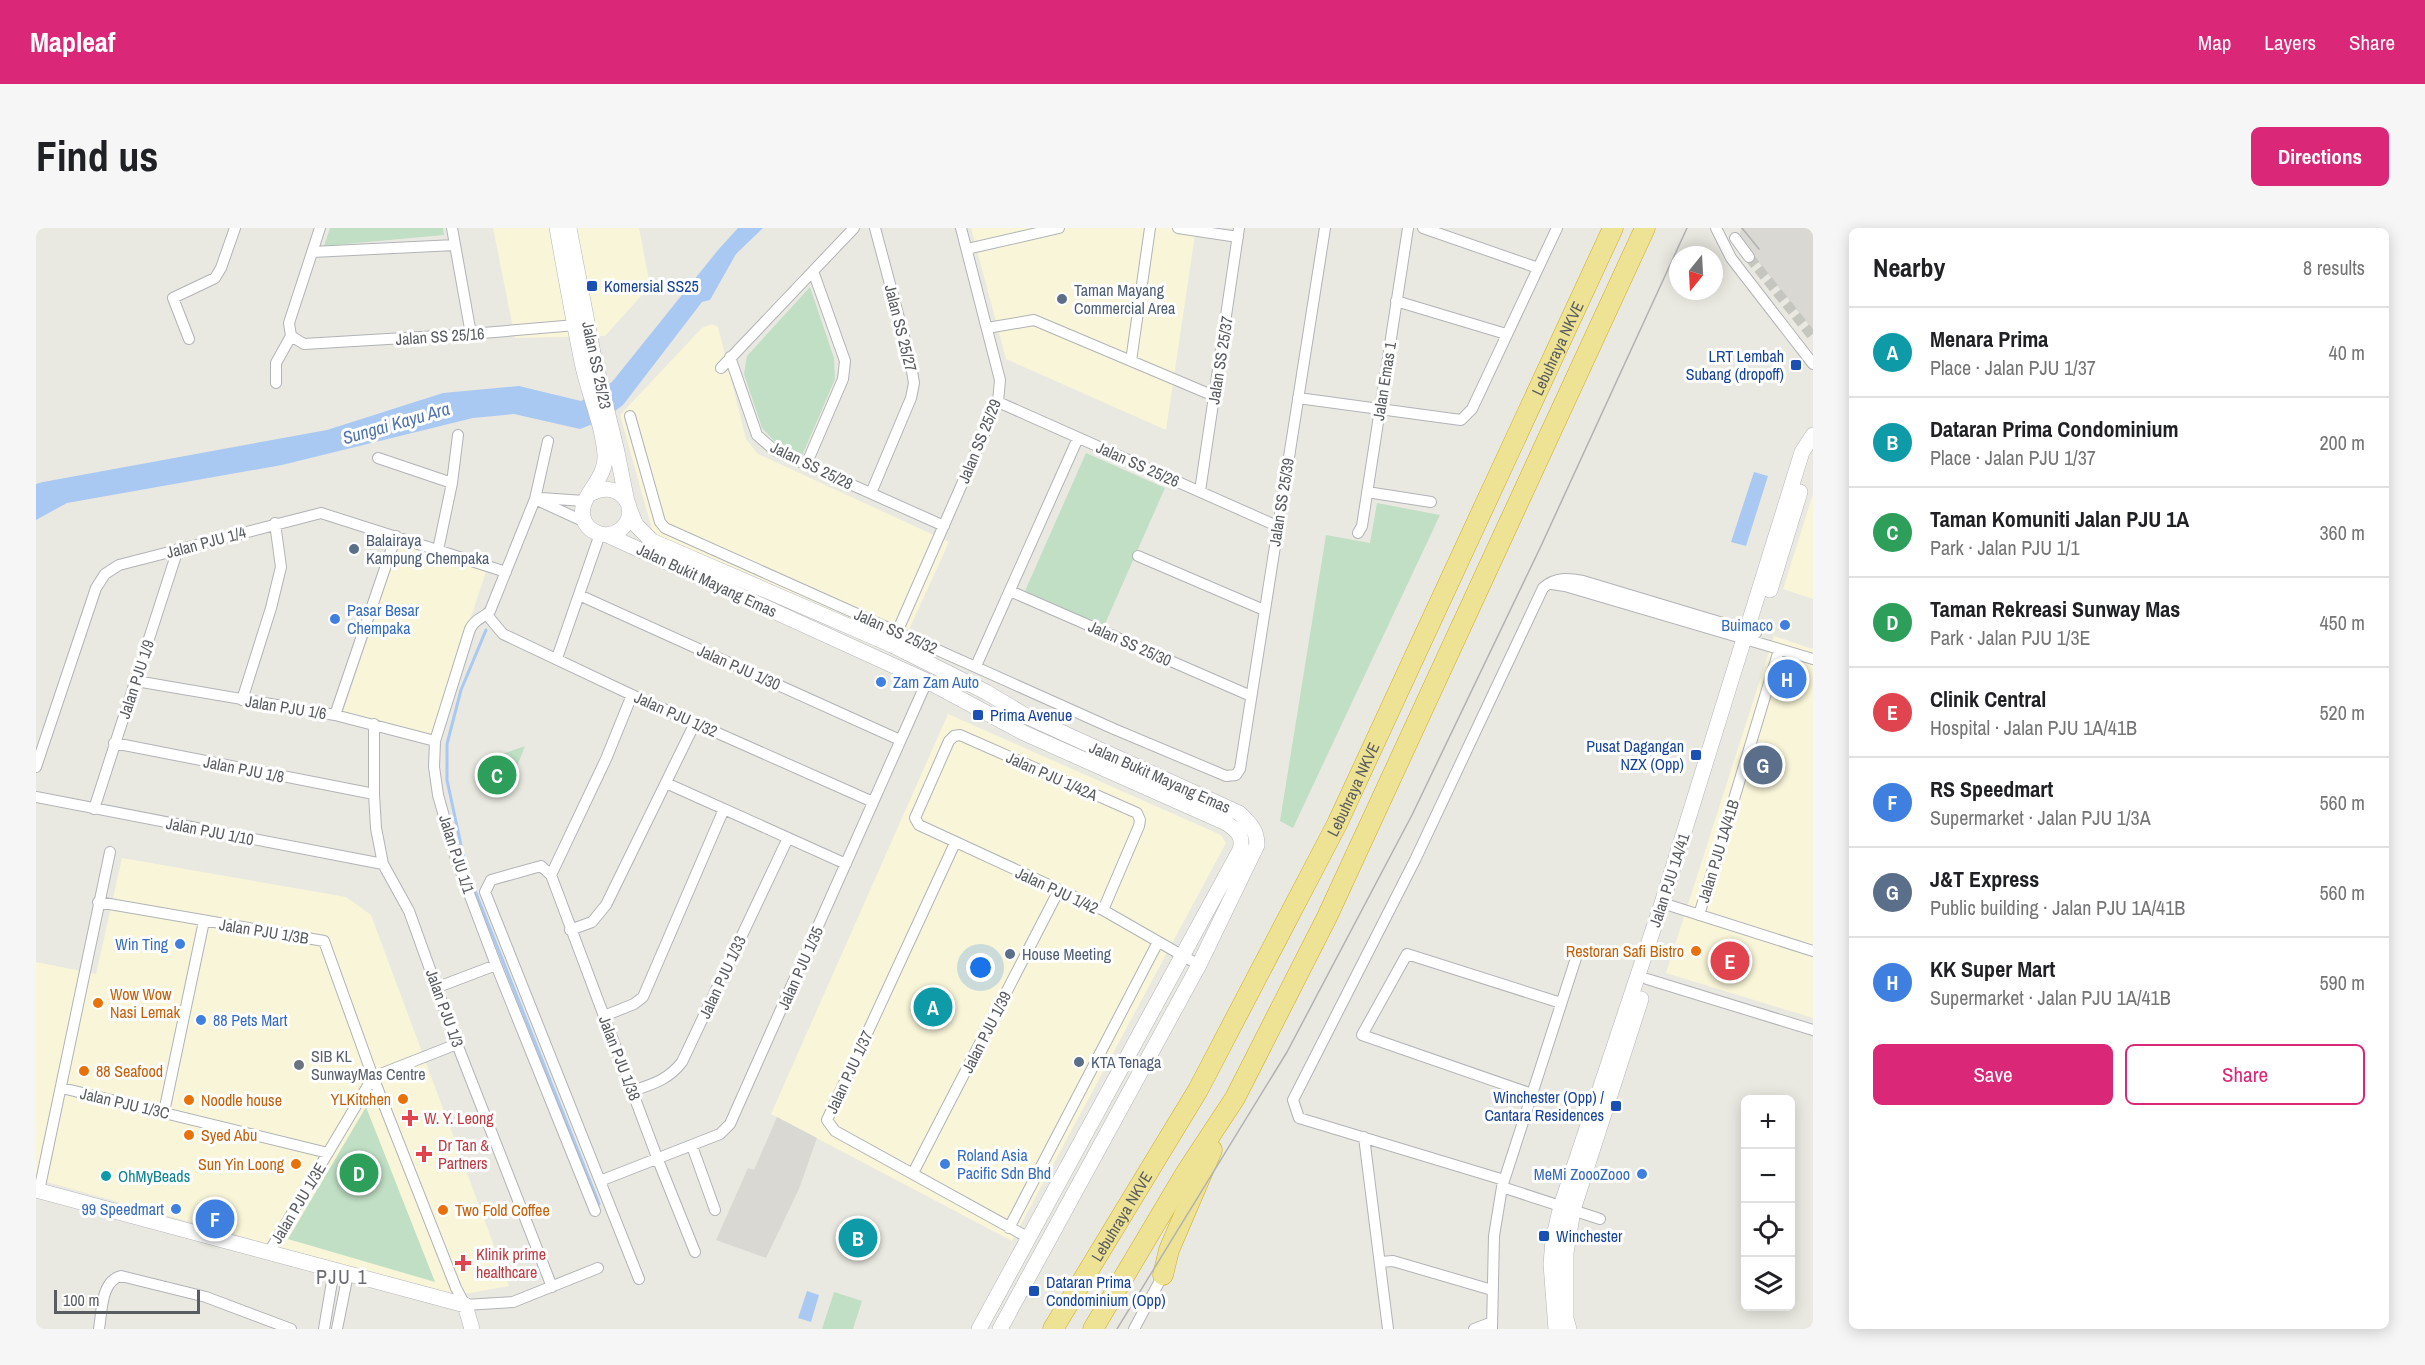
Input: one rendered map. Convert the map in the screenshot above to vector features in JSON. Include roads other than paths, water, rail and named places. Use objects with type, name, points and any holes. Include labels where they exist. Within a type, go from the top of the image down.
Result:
[{"type":"highway","name":"Lebuhraya NKVE","points":[[1053,1329],[1198,1090],[1337,824],[1613,228]]},
{"type":"highway","name":"Lebuhraya NKVE","points":[[1093,1329],[1185,1174],[1235,1098],[1327,917],[1408,736],[1645,228]]},
{"type":"highway","points":[[1163,1275],[1169,1250],[1186,1206],[1235,1098]]},
{"type":"main road","name":"Jalan SS 25/23","points":[[557,228],[576,325],[628,505]]},
{"type":"main road","name":"Jalan SS 25/23","points":[[569,228],[589,335],[587,358]]},
{"type":"main road","points":[[576,325],[589,335]]},
{"type":"main road","name":"Jalan PJU 1A/41","points":[[1750,636],[1802,452],[1813,435]]},
{"type":"main road","name":"Jalan SS 25/23","points":[[588,497],[603,472],[608,442]]},
{"type":"main road","name":"Jalan PJU 1A/41","points":[[1569,1329],[1566,1319],[1567,1208],[1750,636],[1813,453]]},
{"type":"main road","points":[[604,488],[623,496],[628,505],[626,523],[621,529],[603,534],[594,531],[585,522],[583,516],[588,497],[604,488]]},
{"type":"main road","name":"Jalan Bukit Mayang Emas","points":[[628,505],[636,525],[652,541],[894,639],[1028,717],[1239,813],[1253,827],[1257,836],[1257,845],[1199,965],[1000,1329]]},
{"type":"main road","name":"Jalan Bukit Mayang Emas","points":[[603,534],[927,681],[1024,733],[1235,829],[1240,835],[1242,843],[1240,850],[979,1329]]},
{"type":"main road","name":"Jalan PJU 1A/41","points":[[1556,1329],[1551,1264],[1553,1240],[1567,1208],[1647,979],[1666,904]]},
{"type":"main road","points":[[37,1191],[465,1305],[472,1329]]},
{"type":"main road","points":[[1029,1238],[1044,1237],[1057,1225]]},
{"type":"street","points":[[189,339],[173,298],[214,278],[221,268],[235,228]]},
{"type":"street","points":[[276,383],[276,363],[291,336],[289,323],[320,228]]},
{"type":"street","points":[[452,228],[471,334]]},
{"type":"street","points":[[721,368],[854,228]]},
{"type":"street","name":"Jalan SS 25/27","points":[[871,493],[911,398],[914,384],[910,358],[875,228]]},
{"type":"street","name":"Jalan SS 25/29","points":[[894,639],[998,402],[1000,380],[962,228]]},
{"type":"street","points":[[967,249],[1058,228]]},
{"type":"street","points":[[1131,361],[1150,228]]},
{"type":"street","points":[[1178,228],[1239,232]]},
{"type":"street","name":"Jalan SS 25/39","points":[[1236,775],[1240,769],[1325,228]]},
{"type":"street","name":"Jalan Emas 1","points":[[1358,532],[1362,526],[1408,228]]},
{"type":"street","points":[[1423,228],[1538,268]]},
{"type":"street","points":[[1298,398],[1461,420],[1472,409],[1557,228]]},
{"type":"street","points":[[1716,228],[1731,258],[1813,364]]},
{"type":"street","name":"Jalan SS 25/37","points":[[1200,491],[1239,232]]},
{"type":"street","points":[[1735,238],[1749,257]]},
{"type":"street","points":[[312,252],[455,245]]},
{"type":"street","points":[[806,465],[843,379],[844,361],[813,271]]},
{"type":"street","points":[[1396,301],[1506,334]]},
{"type":"street","points":[[987,328],[1034,320],[1214,396]]},
{"type":"street","name":"Jalan SS 25/16","points":[[291,336],[304,344],[576,325]]},
{"type":"street","name":"Jalan SS 25/28","points":[[730,357],[757,435],[774,450],[944,526]]},
{"type":"street","name":"Jalan SS 25/26","points":[[998,402],[1277,526]]},
{"type":"street","name":"Jalan SS 25/32","points":[[630,416],[660,522],[665,528],[894,639],[976,666],[1114,729],[1226,776],[1236,775]]},
{"type":"street","points":[[438,550],[452,483],[458,435]]},
{"type":"street","points":[[976,666],[1078,438]]},
{"type":"street","name":"Jalan PJU 1/1","points":[[548,441],[534,499],[506,572],[487,615],[474,621],[470,629],[435,741],[434,767],[438,795],[456,859],[595,1211]]},
{"type":"street","points":[[378,458],[452,483]]},
{"type":"street","points":[[1367,492],[1431,502]]},
{"type":"street","points":[[534,499],[588,497]]},
{"type":"street","points":[[534,499],[585,522]]},
{"type":"street","name":"Jalan PJU 1/4","points":[[36,767],[96,588],[105,574],[118,565],[321,513],[506,572]]},
{"type":"street","points":[[242,700],[272,608],[281,567],[275,523]]},
{"type":"street","points":[[557,658],[603,534]]},
{"type":"street","points":[[335,715],[396,536]]},
{"type":"street","name":"Jalan PJU 1/9","points":[[94,809],[178,549]]},
{"type":"street","points":[[1138,556],[1264,610]]},
{"type":"street","points":[[1600,1219],[1503,1183],[1299,1118],[1293,1100],[1415,860],[1543,588],[1548,583],[1750,636],[1779,650],[1813,659]]},
{"type":"street","name":"Jalan SS 25/30","points":[[1010,591],[1251,696]]},
{"type":"street","name":"Jalan PJU 1/30","points":[[579,595],[900,740]]},
{"type":"street","name":"Jalan PJU 1/32","points":[[487,615],[503,633],[632,695],[873,802]]},
{"type":"street","name":"Jalan PJU 1A/41B","points":[[1699,915],[1779,650]]},
{"type":"street","name":"Jalan PJU 1/6","points":[[136,681],[335,715],[435,741]]},
{"type":"street","name":"Jalan PJU 1/35","points":[[600,1181],[720,1134],[730,1124],[927,681]]},
{"type":"street","points":[[551,875],[606,759],[632,695]]},
{"type":"street","points":[[570,930],[592,921],[606,905],[695,723]]},
{"type":"street","name":"Jalan PJU 1/3","points":[[375,724],[374,794],[376,828],[383,864],[409,911],[457,1044],[552,1287]]},
{"type":"street","name":"Jalan PJU 1/42A","points":[[915,818],[949,741],[954,736],[960,735],[1137,813],[1140,820],[1139,826],[1103,910]]},
{"type":"street","name":"Jalan PJU 1/8","points":[[114,743],[374,794]]},
{"type":"street","points":[[666,783],[846,864]]},
{"type":"street","name":"Jalan PJU 1/10","points":[[36,797],[383,864]]},
{"type":"street","points":[[604,1016],[634,1004],[643,997],[724,809]]},
{"type":"street","name":"Jalan PJU 1/42","points":[[915,818],[924,829],[1103,910],[1199,965]]},
{"type":"street","name":"Jalan PJU 1/33","points":[[632,1090],[663,1081],[673,1074],[682,1062],[788,838]]},
{"type":"street","name":"Jalan PJU 1/37","points":[[955,843],[827,1120],[835,1131],[1029,1238]]},
{"type":"street","points":[[37,1191],[62,1088],[110,852]]},
{"type":"street","name":"Jalan PJU 1/1","points":[[541,866],[491,880],[485,892],[639,1279]]},
{"type":"street","name":"Jalan PJU 1/38","points":[[541,866],[551,875],[570,930],[695,1252]]},
{"type":"street","name":"Jalan PJU 1/39","points":[[913,1173],[1059,890]]},
{"type":"street","name":"Jalan PJU 1/3B","points":[[99,902],[324,941],[373,1077]]},
{"type":"street","name":"Jalan PJU 1A/41B","points":[[1666,904],[1813,951]]},
{"type":"street","points":[[164,1112],[204,921]]},
{"type":"street","points":[[1009,1228],[1158,942]]},
{"type":"street","points":[[1532,1094],[1362,1035],[1407,954],[1561,1004]]},
{"type":"street","points":[[1474,1329],[1491,1326],[1494,1236],[1503,1183],[1576,958]]},
{"type":"street","points":[[438,987],[496,965]]},
{"type":"street","points":[[1647,979],[1813,1030]]},
{"type":"street","points":[[457,1044],[373,1077],[456,1288],[465,1305],[513,1302],[598,1268]]},
{"type":"street","name":"Jalan PJU 1/3E","points":[[269,1252],[373,1077]]},
{"type":"street","name":"Jalan PJU 1/3C","points":[[62,1088],[328,1153]]},
{"type":"street","points":[[1364,1137],[1388,1329]]},
{"type":"street","points":[[692,1146],[715,1210]]},
{"type":"street","points":[[1380,1262],[1394,1262],[1492,1290]]},
{"type":"street","points":[[324,1329],[341,1272]]},
{"type":"street","points":[[337,1329],[341,1272]]},
{"type":"street","points":[[1134,1329],[1163,1275]]},
{"type":"street","points":[[99,1329],[107,1285],[112,1278],[121,1276],[206,1297],[291,1329]]},
{"type":"water","name":"Sungai Kayu Ara","points":[[738,228],[763,228],[736,254],[710,300],[702,302],[623,405],[603,420],[580,429],[514,414],[473,418],[282,465],[67,503],[36,520],[36,484],[327,430],[443,393],[519,386],[581,401],[612,382]]},
{"type":"water","points":[[1754,472],[1768,476],[1746,546],[1731,542]]},
{"type":"water","points":[[807,1291],[819,1295],[811,1322],[798,1318]]},
{"type":"waterway","points":[[486,630],[461,690],[447,744],[447,780],[466,868],[599,1204]]},
{"type":"tunnel","points":[[1749,257],[1813,337]]},
{"type":"tram line","points":[[1117,1329],[1287,1052],[1412,815],[1541,546],[1687,228]]},
{"type":"tram line","points":[[1742,228],[1759,249]]},
{"type":"place","name":"Komersial SS25","points":[[592,286]]},
{"type":"place","name":"Taman Mayang Commercial Area","points":[[1062,299]]},
{"type":"place","name":"LRT Lembah Subang (dropoff)","points":[[1796,365]]},
{"type":"place","name":"Balairaya Kampung Chempaka","points":[[354,549]]},
{"type":"place","name":"Pasar Besar Chempaka","points":[[335,619]]},
{"type":"place","name":"Buimaco","points":[[1785,625]]},
{"type":"place","name":"KK Super Mart","points":[[1787,679]]},
{"type":"place","name":"Zam Zam Auto","points":[[881,682]]},
{"type":"place","name":"Prima Avenue","points":[[978,715]]},
{"type":"place","name":"Pusat Dagangan NZX (Opp)","points":[[1696,755]]},
{"type":"place","name":"J&T Express","points":[[1763,765]]},
{"type":"place","name":"Taman Komuniti Jalan PJU 1A","points":[[497,775]]},
{"type":"place","name":"Win Ting","points":[[180,944]]},
{"type":"place","name":"Restoran Safi Bistro","points":[[1696,951]]},
{"type":"place","name":"House Meeting","points":[[1010,954]]},
{"type":"place","name":"Clinik Central","points":[[1730,961]]},
{"type":"place","name":"Wow Wow Nasi Lemak","points":[[98,1003]]},
{"type":"place","name":"Menara Prima","points":[[933,1007]]},
{"type":"place","name":"88 Pets Mart","points":[[201,1020]]},
{"type":"place","name":"KTA Tenaga","points":[[1079,1062]]},
{"type":"place","name":"SIB KL SunwayMas Centre","points":[[299,1065]]},
{"type":"place","name":"88 Seafood","points":[[84,1071]]},
{"type":"place","name":"YLKitchen","points":[[403,1099]]},
{"type":"place","name":"Noodle house","points":[[189,1100]]},
{"type":"place","name":"Winchester (Opp) / Cantara Residences","points":[[1616,1106]]},
{"type":"place","name":"W. Y. Leong","points":[[410,1118]]},
{"type":"place","name":"Syed Abu","points":[[189,1135]]},
{"type":"place","name":"Dr Tan & Partners","points":[[424,1154]]},
{"type":"place","name":"Sun Yin Loong","points":[[296,1164]]},
{"type":"place","name":"Roland Asia Pacific Sdn Bhd","points":[[945,1164]]},
{"type":"place","name":"Taman Rekreasi Sunway Mas","points":[[359,1173]]},
{"type":"place","name":"MeMi ZoooZooo","points":[[1642,1174]]},
{"type":"place","name":"OhMyBeads","points":[[106,1176]]},
{"type":"place","name":"99 Speedmart","points":[[176,1209]]},
{"type":"place","name":"Two Fold Coffee","points":[[443,1210]]},
{"type":"place","name":"RS Speedmart","points":[[215,1219]]},
{"type":"place","name":"Winchester","points":[[1544,1236]]},
{"type":"place","name":"Dataran Prima Condominium","points":[[858,1238]]},
{"type":"place","name":"Klinik prime healthcare","points":[[463,1263]]},
{"type":"place","name":"Dataran Prima Condominium (Opp)","points":[[1034,1291]]},
{"type":"district","name":"PJU 1","points":[[342,1276]]}]
